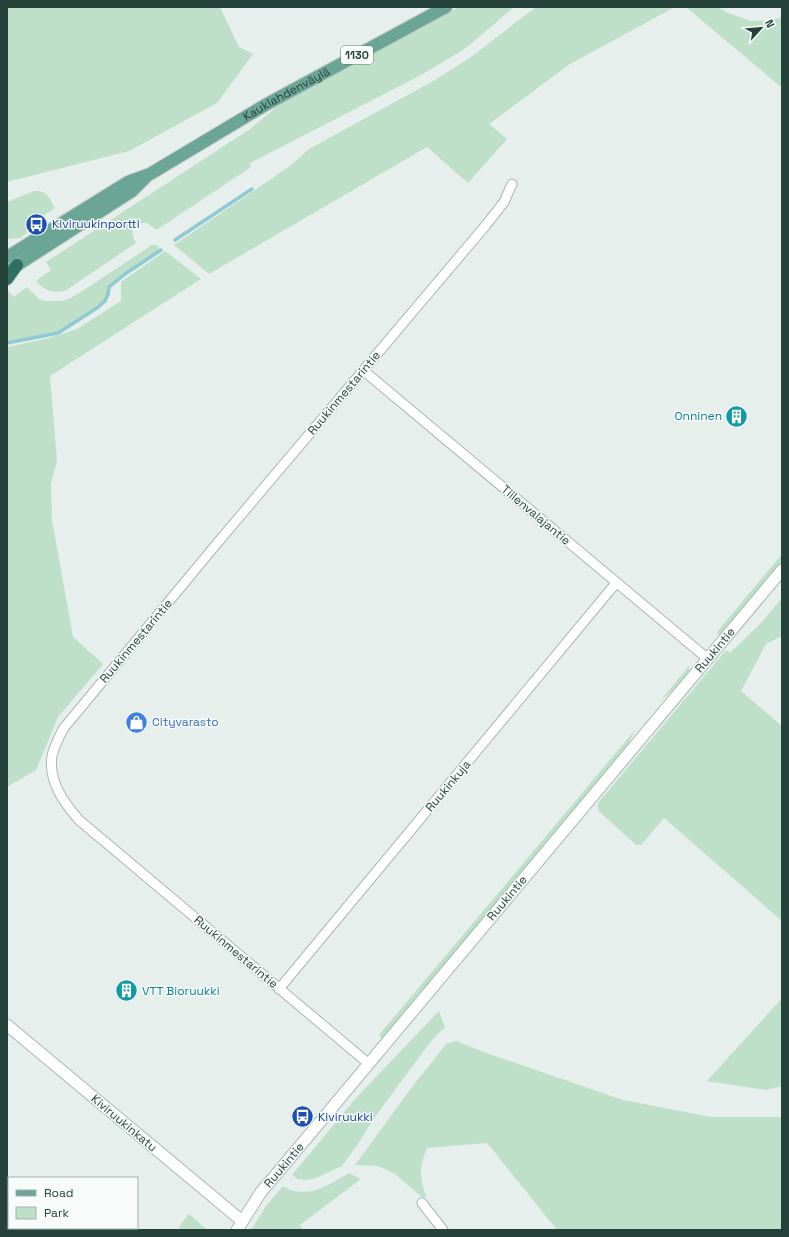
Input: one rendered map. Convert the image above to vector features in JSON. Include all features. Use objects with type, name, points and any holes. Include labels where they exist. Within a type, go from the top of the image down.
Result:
[{"type":"highway","points":[[7,279],[10,264]]},
{"type":"main road","name":"Kauklahdenväylä","points":[[10,264],[128,182],[150,174],[267,104],[446,7]]},
{"type":"street","name":"Ruukinmestarintie","points":[[369,1064],[79,820],[66,805],[56,787],[52,771],[52,755],[63,729],[504,202],[512,184]]},
{"type":"street","name":"Tiilenvalajantie","points":[[364,371],[708,659]]},
{"type":"street","name":"Ruukintie","points":[[239,1226],[261,1192],[782,570]]},
{"type":"street","name":"Ruukinkuja","points":[[279,989],[616,583]]},
{"type":"street","name":"Kiviruukinkatu","points":[[7,1025],[239,1226]]},
{"type":"street","points":[[422,1204],[443,1230]]},
{"type":"green space","points":[[7,7],[220,7],[239,47],[253,54],[217,103],[129,151],[7,182]]},
{"type":"green space","points":[[458,7],[514,7],[466,48],[423,74],[250,163],[251,167],[158,229],[155,229],[147,223],[138,223],[132,227],[133,237],[136,243],[65,291],[56,292],[49,290],[36,281],[51,270],[46,262],[250,129],[284,101]]},
{"type":"green space","points":[[536,7],[675,7],[570,64],[489,124],[507,139],[468,183],[427,147],[209,274],[174,245],[290,166],[309,149],[435,80],[471,57]]},
{"type":"green space","points":[[686,7],[718,7],[728,13],[751,21],[773,20],[782,17],[782,88]]},
{"type":"green space","points":[[34,191],[39,191],[48,195],[55,208],[26,227],[27,233],[20,238],[8,239],[7,202]]},
{"type":"green space","points":[[152,245],[156,245],[161,250],[125,274],[109,287],[105,301],[97,308],[58,333],[7,343],[7,290],[14,297],[27,287],[39,299],[45,301],[62,301],[71,298]]},
{"type":"green space","points":[[165,251],[201,279],[50,376],[57,461],[51,483],[52,520],[73,637],[103,664],[58,717],[36,770],[7,788],[7,347],[49,338],[77,329],[121,301],[121,282]]},
{"type":"green space","points":[[782,554],[782,562],[720,636],[717,632]]},
{"type":"green space","points":[[782,598],[782,636],[766,644],[741,691],[782,726],[782,921],[664,818],[641,845],[636,845],[598,810],[598,803],[726,650],[730,653],[760,624]]},
{"type":"green space","points":[[689,666],[687,675],[683,680],[659,702]]},
{"type":"green space","points":[[635,730],[626,749],[382,1039],[379,1035]]},
{"type":"green space","points":[[782,998],[782,1086],[765,1090],[707,1081]]},
{"type":"green space","points":[[439,1011],[445,1027],[432,1040],[414,1064],[372,1121],[342,1166],[316,1178],[306,1180],[298,1179],[292,1175],[356,1098]]},
{"type":"green space","points":[[456,1041],[489,1054],[623,1100],[711,1117],[782,1117],[782,1230],[557,1230],[487,1143],[427,1148],[421,1166],[421,1177],[426,1196],[423,1198],[394,1173],[377,1166],[355,1165],[412,1087],[446,1044]]},
{"type":"green space","points":[[349,1173],[361,1179],[300,1225],[303,1230],[251,1230],[266,1206],[283,1186],[294,1191],[309,1192],[330,1184]]},
{"type":"green space","points":[[189,1214],[207,1230],[179,1230],[180,1225]]},
{"type":"waterway","points":[[175,240],[252,189]]},
{"type":"waterway","points":[[7,343],[58,333],[97,308],[105,301],[109,287],[125,274],[161,250]]},
{"type":"place","name":"Kiviruukinportti","points":[[37,224]]},
{"type":"place","name":"Onninen","points":[[737,416]]},
{"type":"place","name":"Cityvarasto","points":[[136,722]]},
{"type":"place","name":"VTT Bioruukki","points":[[127,991]]},
{"type":"place","name":"Kiviruukki","points":[[302,1117]]}]
